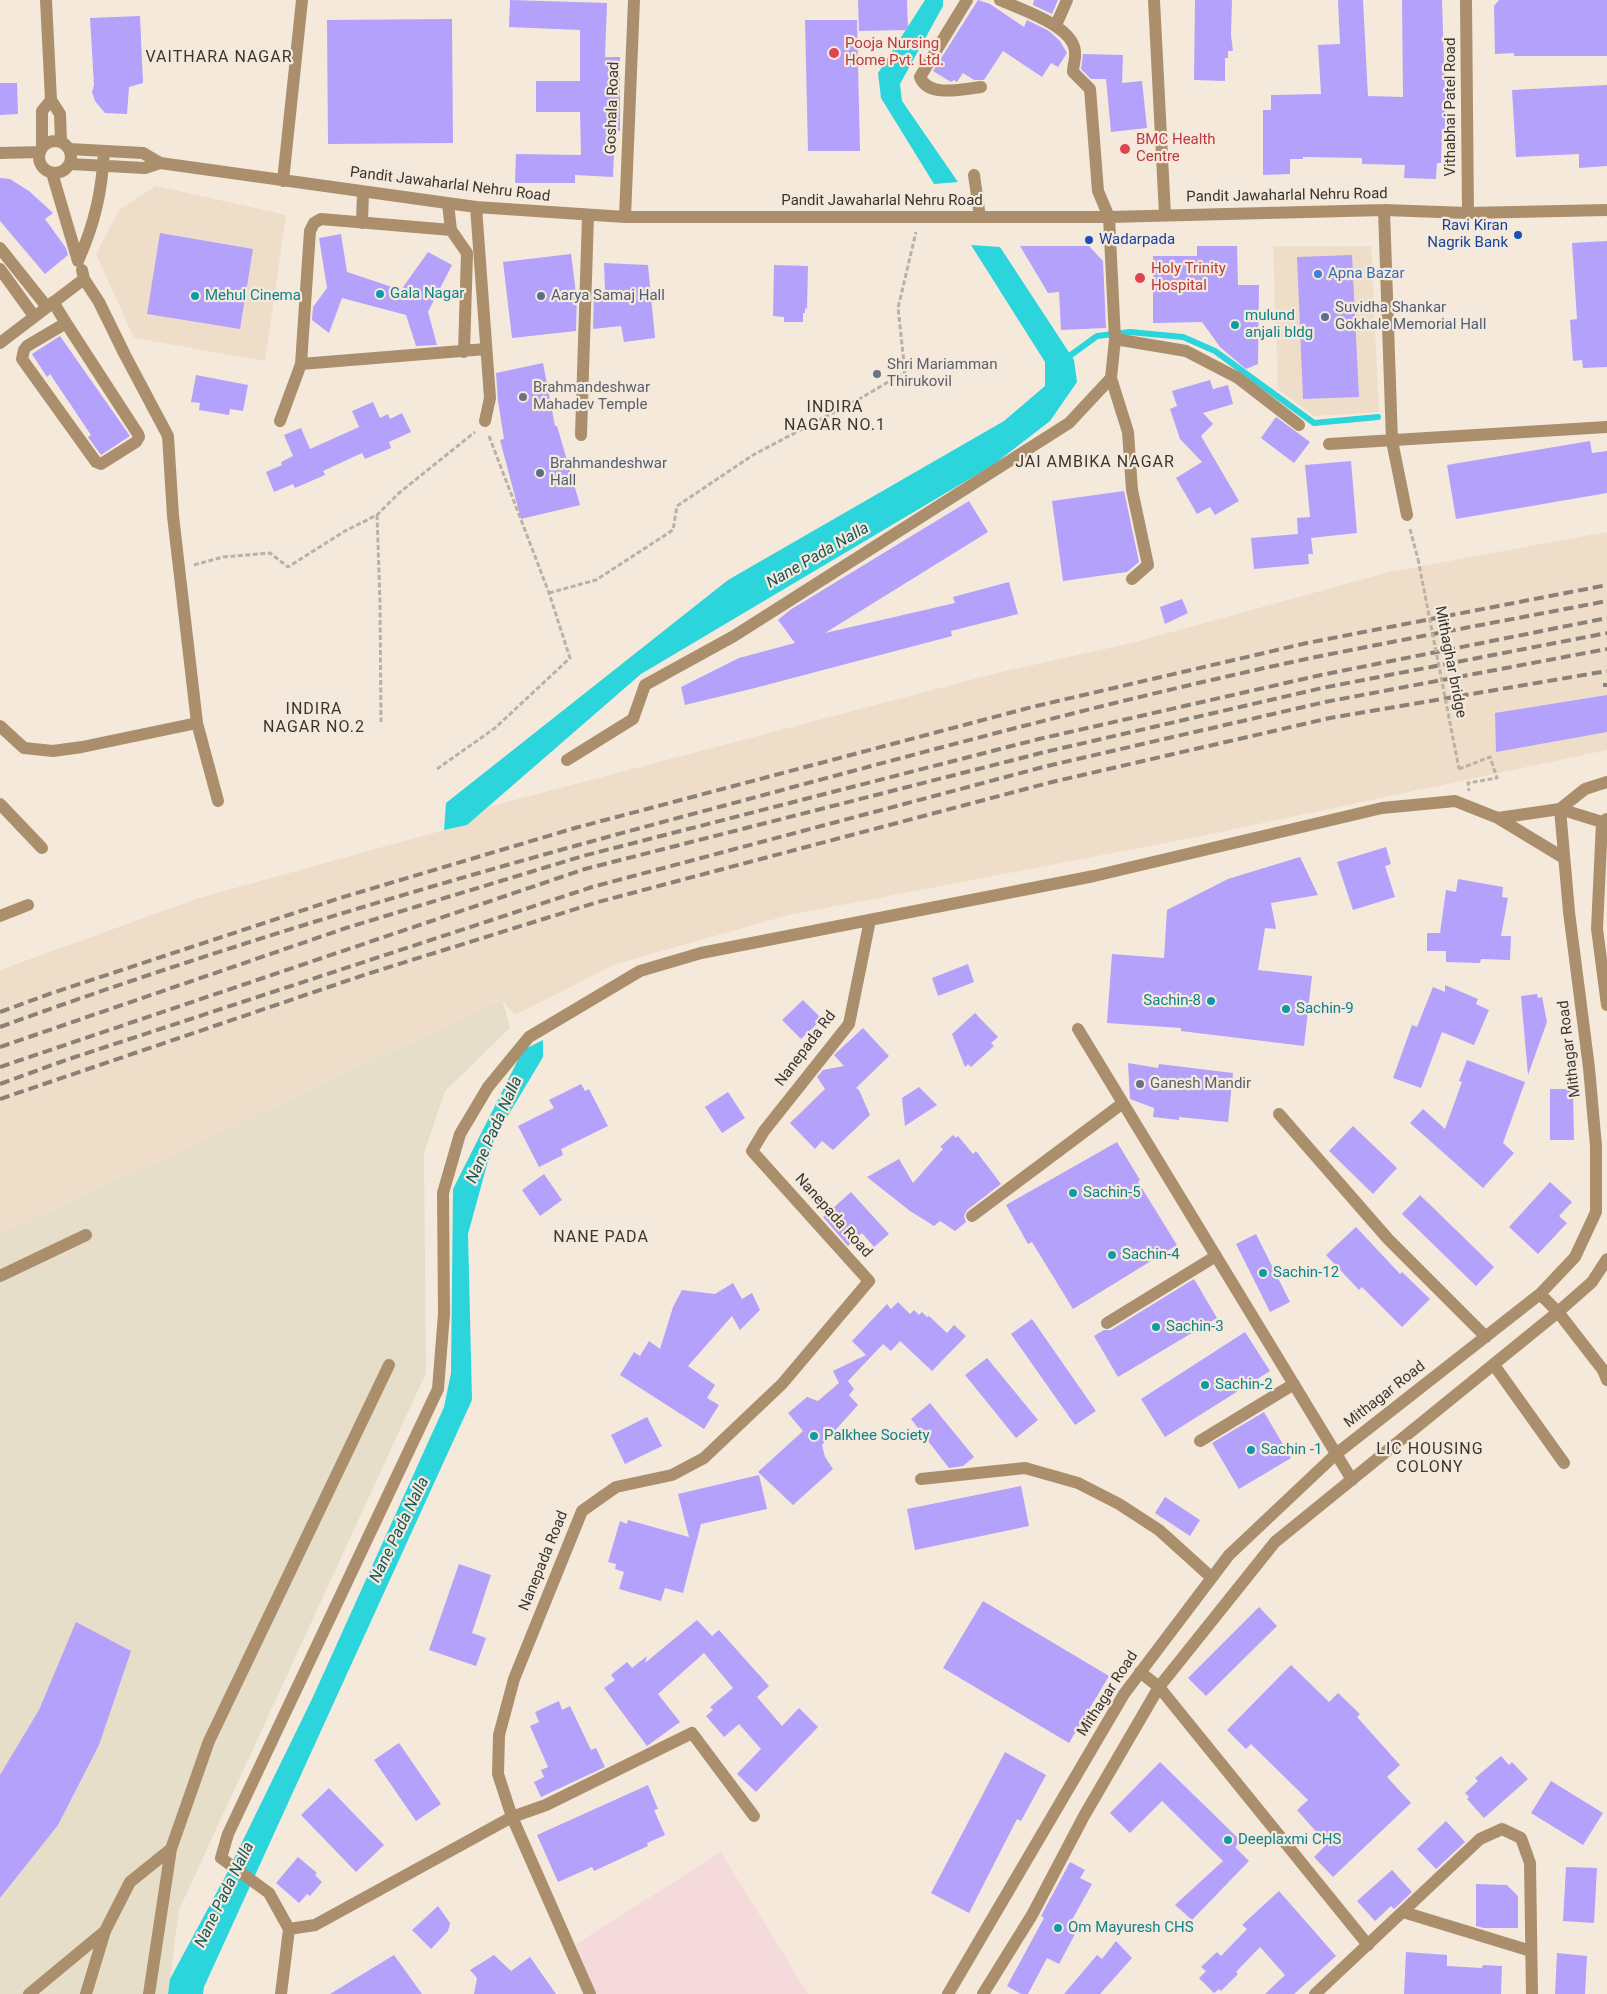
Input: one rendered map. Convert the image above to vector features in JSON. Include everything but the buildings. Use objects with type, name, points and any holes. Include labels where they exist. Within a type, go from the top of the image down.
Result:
[{"type":"street","points":[[46,0],[51,100],[60,114],[65,146],[71,159],[70,164],[63,172],[52,173],[47,171],[40,163],[42,111],[51,100]]},
{"type":"street","points":[[283,181],[302,0]]},
{"type":"street","name":"Goshala Road","points":[[625,217],[634,0]]},
{"type":"street","points":[[967,0],[920,77],[922,82],[939,91],[981,87]]},
{"type":"street","points":[[1000,0],[1024,5],[1056,26],[1069,38],[1076,51],[1073,72],[1090,88],[1098,191],[1109,216],[1115,339],[1111,378],[1128,432],[1132,490],[1148,565],[1132,579]]},
{"type":"street","points":[[1056,26],[1066,0]]},
{"type":"street","points":[[1154,0],[1165,215]]},
{"type":"street","name":"Vithabhai Patel Road","points":[[1466,0],[1468,213]]},
{"type":"street","points":[[0,153],[41,150],[51,142],[65,146],[143,153],[160,163]]},
{"type":"street","points":[[78,261],[90,234],[100,199],[104,150]]},
{"type":"street","points":[[70,164],[145,168],[160,163]]},
{"type":"street","name":"Pandit Jawaharlal Nehru Road","points":[[160,163],[448,204],[588,216],[980,217],[1384,210],[1468,213],[1607,210]]},
{"type":"street","points":[[52,173],[84,279],[99,302],[124,355],[168,436],[179,570],[197,723],[218,801]]},
{"type":"street","points":[[974,175],[980,217]]},
{"type":"street","points":[[362,223],[363,192]]},
{"type":"street","points":[[448,204],[451,230],[467,253],[464,352]]},
{"type":"street","points":[[476,207],[490,398],[484,422]]},
{"type":"street","points":[[1384,210],[1392,441],[1408,520]]},
{"type":"street","points":[[581,435],[588,216]]},
{"type":"street","points":[[280,421],[301,364],[310,231],[314,223],[321,219],[451,230]]},
{"type":"street","points":[[0,248],[66,323],[138,434],[136,442],[101,464],[96,462],[22,359],[24,350],[28,346],[66,323]]},
{"type":"street","points":[[0,269],[34,316]]},
{"type":"street","points":[[0,343],[84,279]]},
{"type":"street","points":[[1115,339],[1186,351],[1238,378],[1300,425]]},
{"type":"street","points":[[301,364],[486,349]]},
{"type":"street","points":[[567,760],[633,719],[645,685],[734,636],[1069,423],[1111,378]]},
{"type":"street","points":[[1330,444],[1607,428]]},
{"type":"street","points":[[0,726],[24,748],[53,751],[197,723]]},
{"type":"street","points":[[1560,809],[1585,789],[1607,782]]},
{"type":"street","points":[[281,1994],[289,1929],[269,1894],[221,1858],[228,1834],[438,1389],[444,1314],[443,1193],[460,1134],[488,1087],[528,1037],[640,971],[701,953],[1094,876],[1382,808],[1455,801],[1498,818],[1564,858]]},
{"type":"street","points":[[0,804],[42,848]]},
{"type":"street","points":[[1498,818],[1560,809],[1604,821],[1597,929],[1607,1005]]},
{"type":"street","name":"Mithagar Road","points":[[948,1994],[1124,1694],[1228,1555],[1336,1454],[1540,1294],[1575,1257],[1596,1212],[1594,1126],[1560,809]]},
{"type":"street","points":[[0,916],[28,905]]},
{"type":"street","name":"Nanepada Rd","points":[[764,1131],[849,1024],[870,920]]},
{"type":"street","points":[[1078,1029],[1352,1480]]},
{"type":"street","points":[[972,1216],[1123,1103]]},
{"type":"street","points":[[1279,1114],[1388,1239],[1486,1337]]},
{"type":"street","name":"Nanepada Road","points":[[590,1994],[512,1817],[498,1774],[499,1736],[514,1679],[582,1511],[616,1487],[672,1475],[704,1458],[782,1384],[869,1281],[752,1151],[764,1131]]},
{"type":"street","points":[[0,1276],[86,1235]]},
{"type":"street","points":[[1107,1323],[1216,1256]]},
{"type":"street","points":[[983,1994],[1032,1915],[1084,1816],[1159,1687],[1275,1542],[1558,1312],[1592,1282],[1607,1259]]},
{"type":"street","points":[[1540,1294],[1558,1312],[1603,1370],[1607,1380]]},
{"type":"street","points":[[1494,1365],[1564,1463]]},
{"type":"street","points":[[149,1994],[171,1849],[209,1741],[390,1366]]},
{"type":"street","points":[[1200,1441],[1294,1384]]},
{"type":"street","points":[[921,1479],[1025,1468],[1078,1483],[1120,1504],[1159,1530],[1212,1577]]},
{"type":"street","points":[[1140,1672],[1159,1687],[1368,1945]]},
{"type":"street","points":[[289,1929],[315,1925],[512,1817],[546,1806],[692,1733],[754,1816]]},
{"type":"street","points":[[1316,1994],[1480,1839],[1502,1829],[1521,1838],[1530,1863],[1532,1994]]},
{"type":"street","points":[[86,1994],[105,1931],[130,1882],[171,1849]]},
{"type":"street","points":[[1402,1912],[1531,1951]]},
{"type":"street","points":[[29,1994],[105,1931]]},
{"type":"path","points":[[549,593],[596,580],[672,530],[677,506],[753,456],[905,372],[898,308],[919,217]]},
{"type":"path","points":[[179,570],[223,557],[270,553],[288,567],[345,531],[376,515],[399,493],[469,439],[484,422],[549,593],[570,658],[495,728],[438,769]]},
{"type":"path","points":[[376,515],[380,603],[381,722]]},
{"type":"path","name":"Mithaghar bridge","points":[[1408,520],[1418,559],[1459,768],[1490,757],[1497,778],[1468,783]]},
{"type":"shaded area","name":"Mehul Cinema","points":[[156,186],[286,215],[265,361],[134,338],[96,254],[119,210]]},
{"type":"shaded area","name":"Suvidha Shankar Gokhale Memorial Hall","points":[[1273,246],[1371,246],[1379,412],[1314,416],[1278,389]]},
{"type":"shaded area","points":[[1607,532],[1607,750],[1197,837],[789,915],[616,964],[515,1015],[501,999],[236,1125],[0,1234],[0,970],[199,898],[467,825],[488,807],[997,673],[1132,643],[1389,572]]},
{"type":"shaded area","points":[[502,999],[510,1028],[445,1091],[424,1153],[426,1373],[179,1910],[168,1994],[0,1994],[0,1234]]},
{"type":"shaded area","points":[[721,1852],[808,1994],[596,1994],[576,1944]]},
{"type":"water","points":[[925,0],[943,0],[943,6],[900,84],[902,101],[958,182],[934,184],[881,98],[878,73]]},
{"type":"water","name":"Nane Pada Nalla","points":[[971,245],[1000,247],[1074,360],[1077,382],[1050,421],[993,465],[641,674],[467,825],[444,830],[446,803],[728,580],[1004,421],[1045,386],[1045,362]]},
{"type":"water","name":"Nane Pada Nalla","points":[[543,1040],[543,1057],[494,1139],[468,1234],[472,1400],[204,1987],[203,1994],[168,1994],[170,1979],[225,1877],[312,1699],[444,1407],[451,1373],[453,1189],[523,1050]]},
{"type":"waterway","points":[[1064,360],[1097,336],[1130,332],[1183,337],[1215,351],[1314,423],[1378,417]]},
{"type":"railway","points":[[0,1012],[340,898],[575,828],[1032,707],[1307,643],[1607,585]]},
{"type":"railway","points":[[0,1027],[89,995],[267,936],[447,882],[628,831],[940,748],[1237,674],[1607,601]]},
{"type":"railway","points":[[0,1047],[346,928],[583,856],[1039,739],[1321,675],[1607,618]]},
{"type":"railway","points":[[0,1067],[585,869],[1045,752],[1322,688],[1607,633]]},
{"type":"railway","points":[[0,1084],[66,1060],[592,887],[1047,766],[1325,702],[1607,649]]},
{"type":"railway","points":[[0,1099],[367,974],[598,902],[1052,782],[1330,718],[1607,671]]},
{"type":"place","name":"Pooja Nursing Home Pvt. Ltd.","points":[[834,53]]},
{"type":"place","name":"BMC Health Centre","points":[[1125,149]]},
{"type":"place","name":"Ravi Kiran Nagrik Bank","points":[[1518,235]]},
{"type":"place","name":"Wadarpada","points":[[1089,240]]},
{"type":"place","name":"Apna Bazar","points":[[1318,274]]},
{"type":"place","name":"Holy Trinity Hospital","points":[[1140,278]]},
{"type":"place","name":"Gala Nagar","points":[[380,294]]},
{"type":"place","name":"Mehul Cinema","points":[[195,296]]},
{"type":"place","name":"Aarya Samaj Hall","points":[[541,296]]},
{"type":"place","name":"Suvidha Shankar Gokhale Memorial Hall","points":[[1325,317]]},
{"type":"place","name":"mulund anjali bldg","points":[[1235,325]]},
{"type":"place","name":"Shri Mariamman Thirukovil","points":[[877,374]]},
{"type":"place","name":"Brahmandeshwar Mahadev Temple","points":[[523,397]]},
{"type":"place","name":"Brahmandeshwar Hall","points":[[540,473]]},
{"type":"place","name":"Sachin-8","points":[[1211,1001]]},
{"type":"place","name":"Sachin-9","points":[[1286,1009]]},
{"type":"place","name":"Ganesh Mandir","points":[[1140,1084]]},
{"type":"place","name":"Sachin-5","points":[[1073,1193]]},
{"type":"place","name":"Sachin-4","points":[[1112,1255]]},
{"type":"place","name":"Sachin-12","points":[[1263,1273]]},
{"type":"place","name":"Sachin-3","points":[[1156,1327]]},
{"type":"place","name":"Sachin-2","points":[[1205,1385]]},
{"type":"place","name":"Palkhee Society","points":[[814,1436]]},
{"type":"place","name":"Sachin -1","points":[[1251,1450]]},
{"type":"place","name":"Deeplaxmi CHS","points":[[1228,1840]]},
{"type":"place","name":"Om Mayuresh CHS","points":[[1058,1928]]},
{"type":"district","name":"VAITHARA NAGAR","points":[[219,58]]},
{"type":"district","name":"INDIRA NAGAR NO.1","points":[[835,417]]},
{"type":"district","name":"JAI AMBIKA NAGAR","points":[[1095,463]]},
{"type":"district","name":"INDIRA NAGAR NO.2","points":[[314,719]]},
{"type":"district","name":"NANE PADA","points":[[601,1238]]},
{"type":"district","name":"LIC HOUSING COLONY","points":[[1430,1459]]}]
